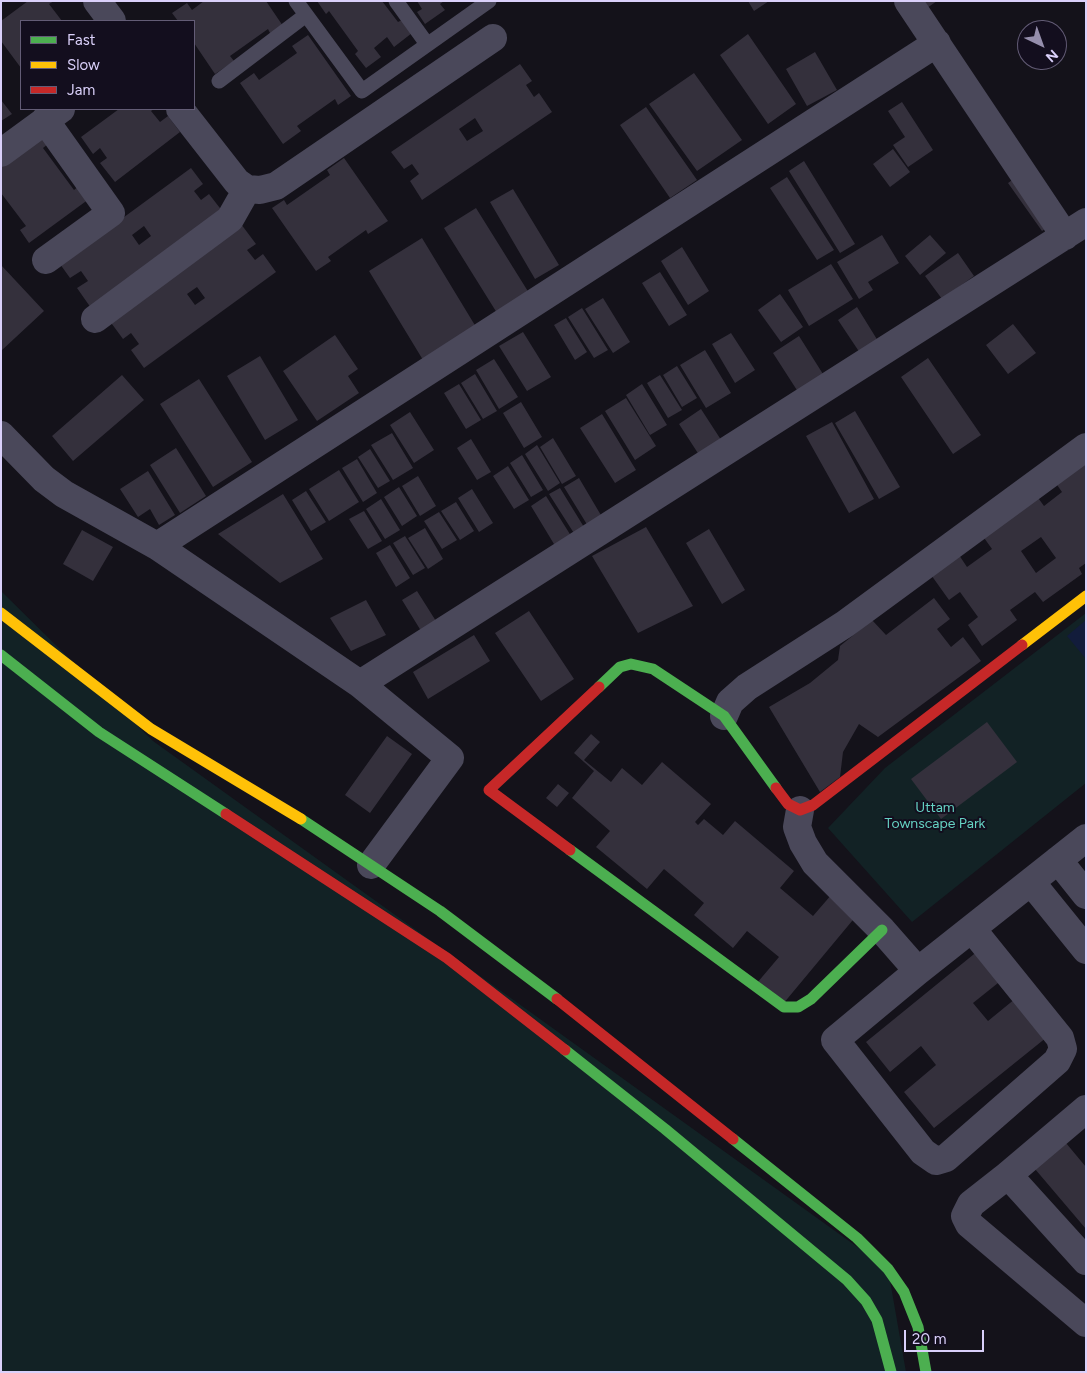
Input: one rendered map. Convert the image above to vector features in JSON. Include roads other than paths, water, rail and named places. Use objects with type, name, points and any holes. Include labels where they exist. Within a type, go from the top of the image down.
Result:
[{"type":"street","points":[[97,1],[111,20]]},
{"type":"street","points":[[360,684],[1075,229],[908,1]]},
{"type":"street","points":[[181,110],[238,182],[247,189],[260,190],[276,186],[493,38]]},
{"type":"street","points":[[157,546],[937,43]]},
{"type":"street","points":[[1,153],[53,114],[111,213],[46,260]]},
{"type":"street","points":[[95,319],[230,219],[247,189]]},
{"type":"street","points":[[1,435],[44,479],[64,494],[157,546],[360,684],[450,758],[371,865]]},
{"type":"street","points":[[724,716],[730,702],[747,686],[845,624],[1086,447]]},
{"type":"street","points":[[882,930],[811,999],[798,1007],[784,1007],[488,790],[620,667],[631,664],[652,669],[724,716],[788,804],[800,810],[813,805],[1086,596]]},
{"type":"street","points":[[1,612],[151,729],[304,821],[440,911],[522,971],[857,1238],[888,1268],[904,1292],[918,1327],[926,1372]]},
{"type":"street","points":[[1,655],[99,732],[147,765],[220,810],[447,958],[665,1129],[847,1280],[866,1300],[877,1320],[891,1372]]},
{"type":"street","points":[[800,810],[797,827],[803,843],[815,863],[882,930],[918,971]]},
{"type":"street","points":[[972,929],[1060,1038],[1063,1049],[1057,1061],[946,1158],[936,1161],[923,1152],[835,1040],[918,971],[1086,838]]},
{"type":"street","points":[[1058,860],[1086,895]]},
{"type":"street","points":[[1031,882],[1086,950]]},
{"type":"street","points":[[1086,1109],[971,1204],[965,1216],[969,1224],[1086,1324]]},
{"type":"street","points":[[1008,1175],[1086,1261]]},
{"type":"lane","points":[[296,1],[362,91],[489,1]]},
{"type":"lane","points":[[396,1],[427,44]]},
{"type":"lane","points":[[218,81],[306,15]]},
{"type":"water","points":[[1086,620],[1086,659],[1067,636]]},
{"type":"park label","name":"Uttam Townscape Park","points":[[935,816]]}]
